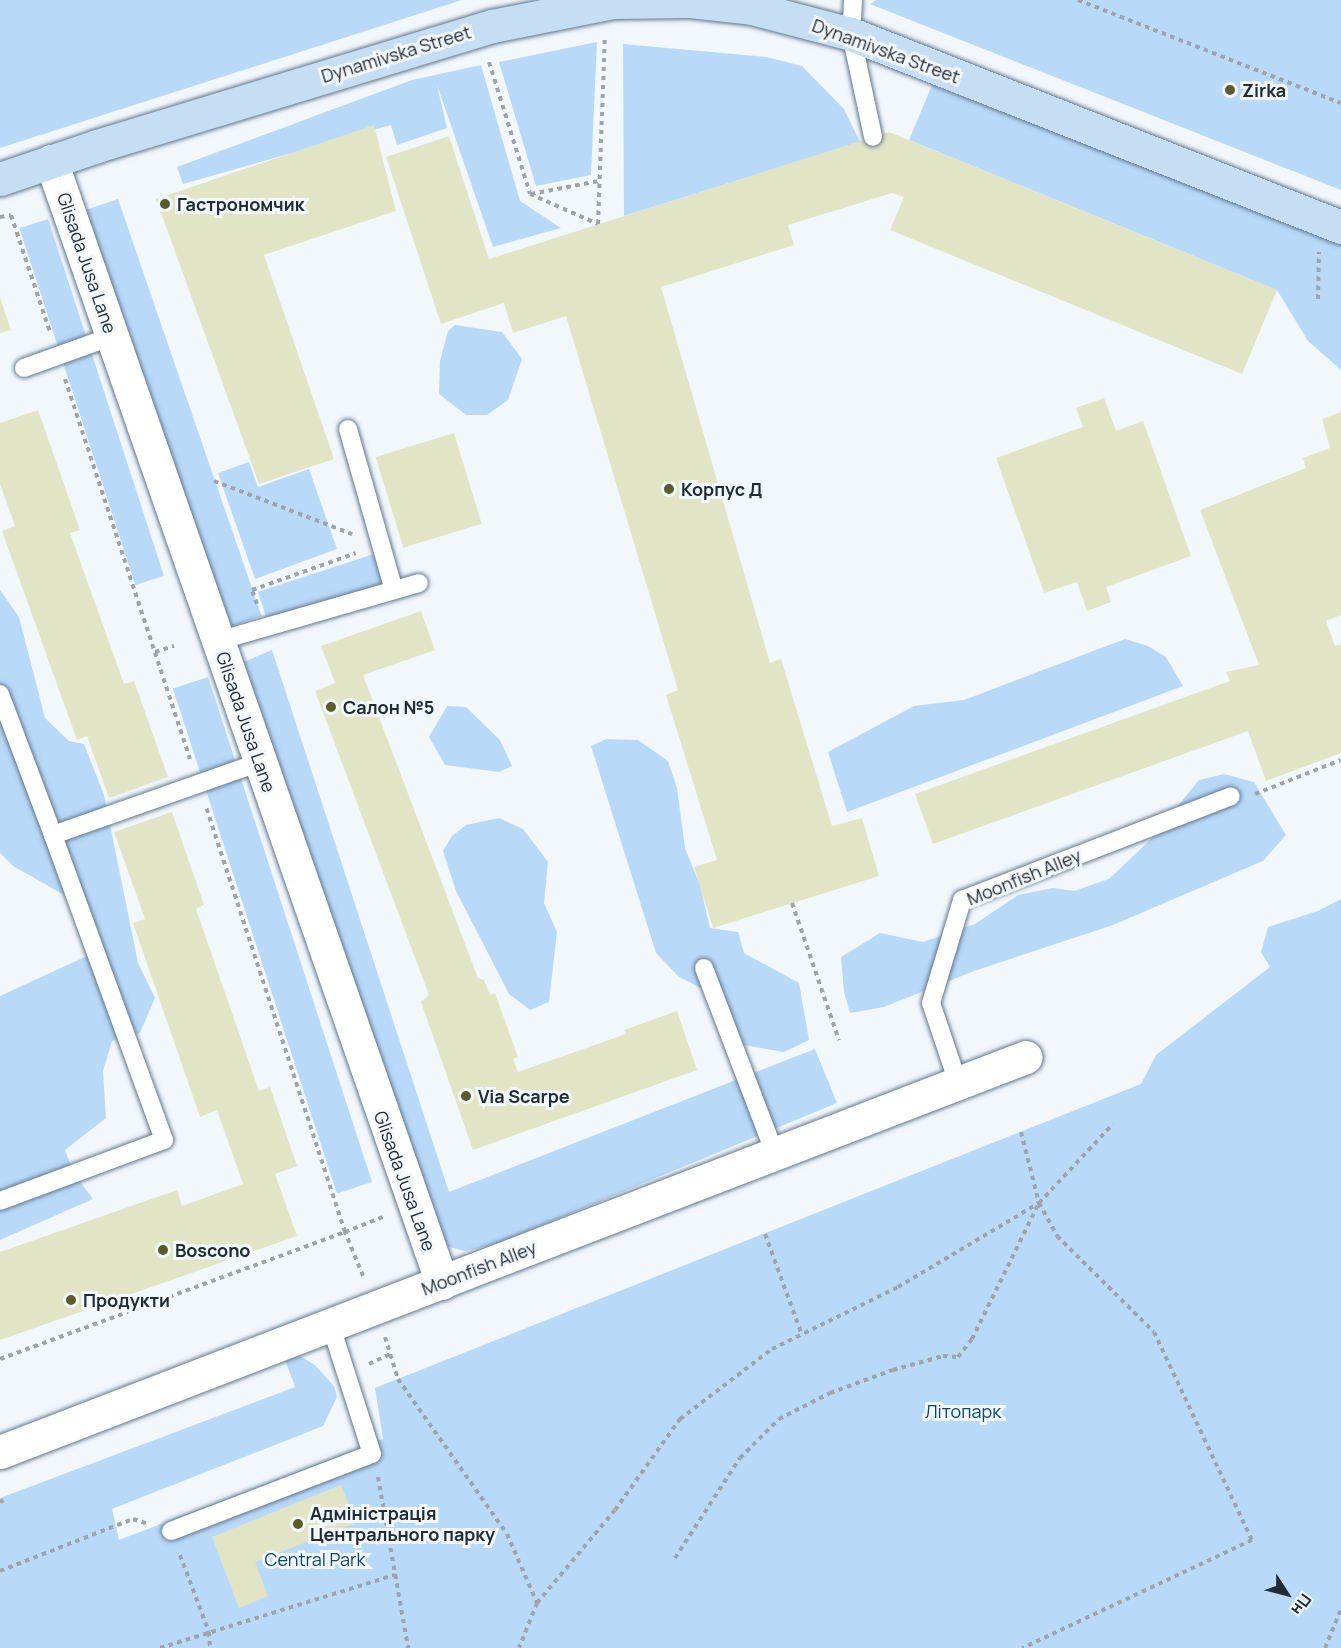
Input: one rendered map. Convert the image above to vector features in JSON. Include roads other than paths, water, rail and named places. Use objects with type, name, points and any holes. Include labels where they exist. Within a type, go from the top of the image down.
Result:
[{"type":"street","name":"Dynamivska Street","points":[[0,179],[408,50],[552,12],[637,0],[752,4],[850,34],[1330,235]]},
{"type":"street","name":"Glisada Jusa Lane","points":[[51,161],[442,1282]]},
{"type":"street","name":"Moonfish Alley","points":[[0,1452],[1026,1057]]},
{"type":"lane","points":[[853,0],[850,34],[873,137]]},
{"type":"lane","points":[[24,368],[113,336]]},
{"type":"lane","points":[[348,429],[394,590]]},
{"type":"lane","points":[[218,642],[419,583]]},
{"type":"lane","points":[[0,694],[164,1140],[0,1201]]},
{"type":"lane","points":[[53,836],[260,762]]},
{"type":"lane","name":"Moonfish Alley","points":[[958,1083],[931,1003],[962,900],[1231,796]]},
{"type":"lane","points":[[704,969],[775,1154]]},
{"type":"lane","points":[[171,1531],[372,1454],[331,1326]]},
{"type":"place","name":"Zirka","points":[[1230,90]]},
{"type":"place","name":"Гастрономчик","points":[[165,204]]},
{"type":"place","name":"Корпус Д","points":[[669,489]]},
{"type":"place","name":"Салон №5","points":[[331,707]]},
{"type":"place","name":"Via Scarpe","points":[[466,1096]]},
{"type":"place","name":"Boscono","points":[[163,1250]]},
{"type":"place","name":"Продукти","points":[[71,1300]]},
{"type":"place","name":"Адміністрація Центрального парку","points":[[298,1524]]},
{"type":"park label","name":"Літопарк","points":[[963,1411]]},
{"type":"park label","name":"Central Park","points":[[315,1559]]}]
